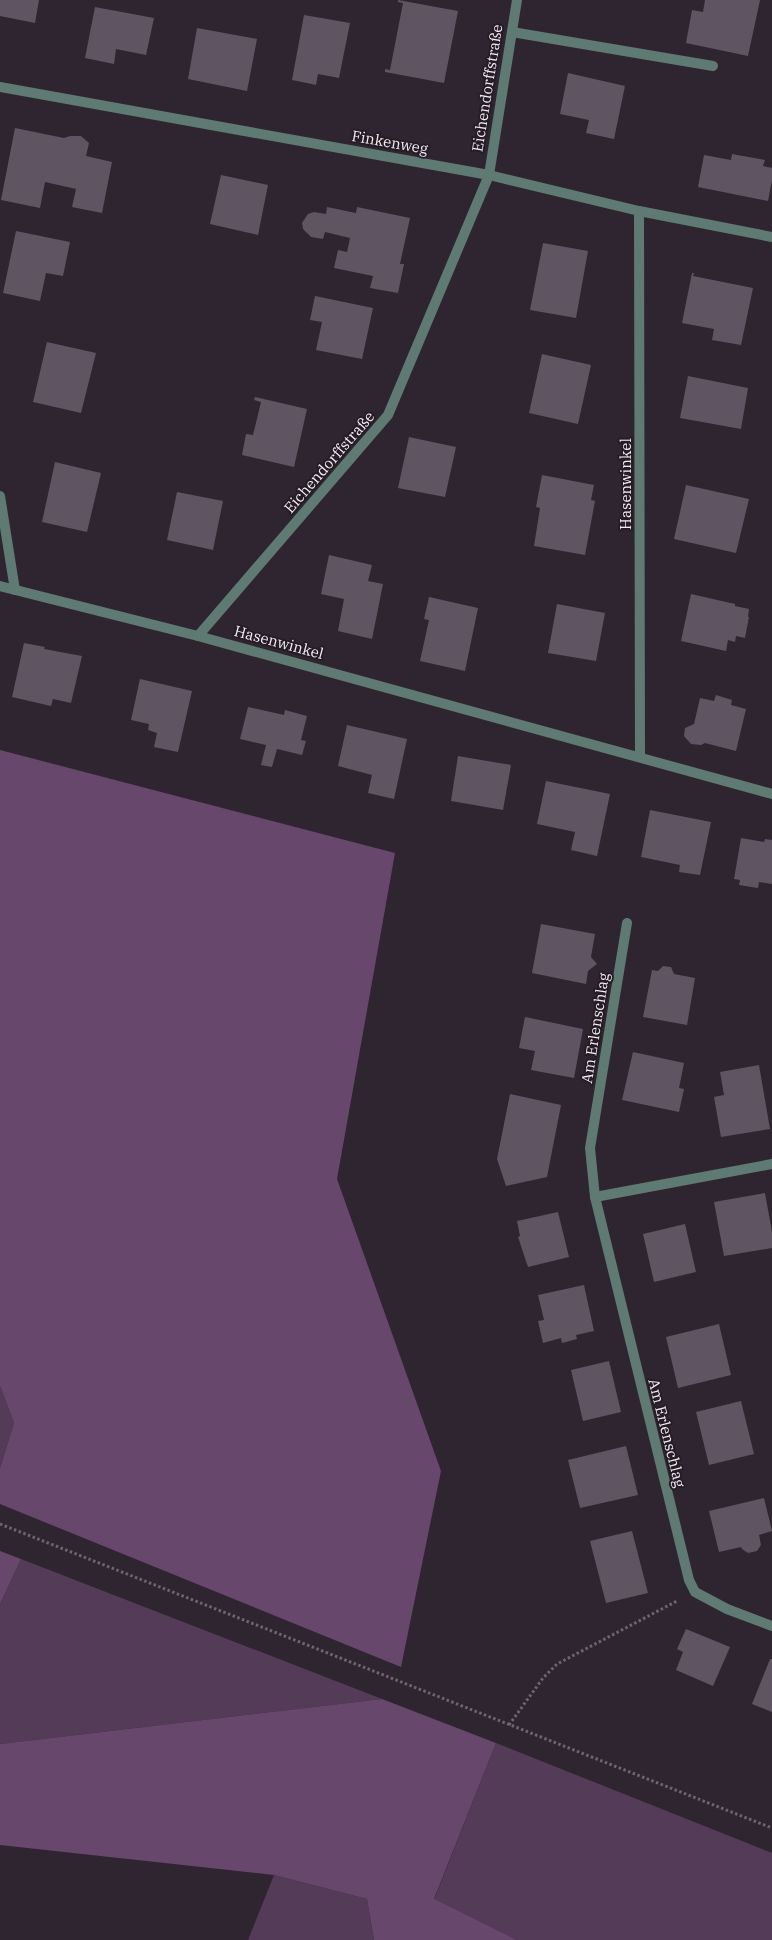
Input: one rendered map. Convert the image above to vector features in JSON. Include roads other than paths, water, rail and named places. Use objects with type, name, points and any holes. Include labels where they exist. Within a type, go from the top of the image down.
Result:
[{"type":"street","name":"Eichendorffstraße","points":[[198,636],[388,416],[488,175],[517,0]]},
{"type":"street","points":[[512,32],[713,66]]},
{"type":"street","name":"Finkenweg","points":[[0,87],[488,175],[639,211],[772,237]]},
{"type":"street","name":"Hasenwinkel","points":[[639,211],[640,757]]},
{"type":"street","points":[[0,496],[15,590]]},
{"type":"street","points":[[0,586],[198,636]]},
{"type":"street","name":"Hasenwinkel","points":[[198,636],[772,794]]},
{"type":"street","name":"Am Erlenschlag","points":[[627,923],[590,1148],[595,1197],[689,1580],[696,1592],[727,1609],[772,1626]]},
{"type":"street","points":[[595,1197],[772,1164]]}]
